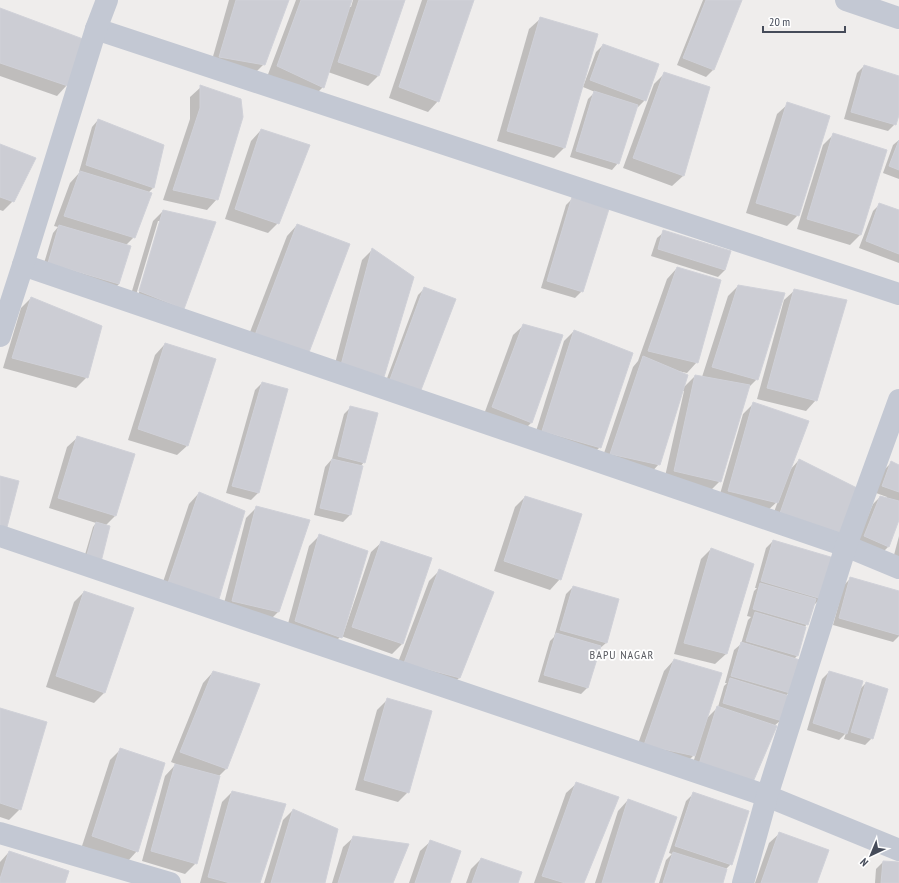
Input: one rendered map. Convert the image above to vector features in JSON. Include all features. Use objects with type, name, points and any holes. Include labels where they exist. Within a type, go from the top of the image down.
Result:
[{"type":"street","points":[[0,336],[24,265],[96,29],[107,0]]},
{"type":"street","points":[[846,0],[899,18]]},
{"type":"street","points":[[96,29],[899,294]]},
{"type":"street","points":[[24,265],[846,546],[899,568]]},
{"type":"street","points":[[743,883],[767,796],[846,546],[899,400]]},
{"type":"street","points":[[0,536],[767,796],[899,850]]},
{"type":"street","points":[[0,833],[170,883]]},
{"type":"building","points":[[236,0],[289,0],[265,65],[219,57]]},
{"type":"building","points":[[301,0],[352,0],[324,88],[277,66]]},
{"type":"building","points":[[359,0],[405,0],[379,76],[338,62]]},
{"type":"building","points":[[428,0],[474,0],[439,102],[399,87]]},
{"type":"building","points":[[706,0],[742,0],[714,70],[683,58]]},
{"type":"building","points":[[0,8],[83,39],[68,86],[0,63]]},
{"type":"building","points":[[540,17],[598,34],[565,148],[507,131]]},
{"type":"building","points":[[603,44],[659,64],[646,101],[590,80]]},
{"type":"building","points":[[864,65],[899,76],[899,115],[896,125],[851,112]]},
{"type":"building","points":[[664,72],[710,87],[684,176],[633,158]]},
{"type":"building","points":[[200,85],[241,99],[243,117],[218,200],[173,190],[200,108]]},
{"type":"building","points":[[594,91],[638,105],[619,164],[576,151]]},
{"type":"building","points":[[787,102],[830,116],[799,216],[756,203]]},
{"type":"building","points":[[98,119],[164,145],[154,188],[86,165]]},
{"type":"building","points":[[261,129],[310,145],[279,224],[235,209]]},
{"type":"building","points":[[833,133],[887,150],[861,235],[807,219]]},
{"type":"building","points":[[899,140],[899,170],[889,166]]},
{"type":"building","points":[[0,144],[36,158],[14,202],[0,197]]},
{"type":"building","points":[[80,171],[152,193],[135,238],[64,216]]},
{"type":"building","points":[[572,197],[609,209],[583,292],[547,281]]},
{"type":"building","points":[[879,203],[899,210],[899,254],[866,241]]},
{"type":"building","points":[[163,210],[216,222],[184,309],[139,291]]},
{"type":"building","points":[[297,224],[350,244],[308,355],[255,335]]},
{"type":"building","points":[[59,225],[131,246],[119,284],[48,263]]},
{"type":"building","points":[[663,230],[731,251],[725,270],[658,249]]},
{"type":"building","points":[[372,248],[414,277],[384,377],[341,365]]},
{"type":"building","points":[[677,267],[721,280],[698,363],[648,351]]},
{"type":"building","points":[[738,285],[785,293],[758,380],[712,367]]},
{"type":"building","points":[[424,287],[456,299],[421,390],[389,382]]},
{"type":"building","points":[[794,289],[847,300],[817,401],[767,388]]},
{"type":"building","points":[[31,297],[102,326],[88,378],[12,358]]},
{"type":"building","points":[[523,324],[563,335],[532,423],[492,407]]},
{"type":"building","points":[[574,330],[633,353],[601,448],[542,431]]},
{"type":"building","points":[[165,343],[216,359],[188,446],[138,429]]},
{"type":"building","points":[[643,356],[688,375],[660,465],[610,454]]},
{"type":"building","points":[[695,375],[750,385],[721,482],[674,471]]},
{"type":"building","points":[[262,382],[288,389],[259,493],[232,486]]},
{"type":"building","points":[[753,402],[809,421],[778,503],[728,491]]},
{"type":"building","points":[[350,406],[378,413],[365,463],[338,456]]},
{"type":"building","points":[[77,436],[135,454],[116,516],[58,498]]},
{"type":"building","points":[[332,459],[363,466],[351,515],[320,508]]},
{"type":"building","points":[[799,459],[861,490],[843,537],[779,516]]},
{"type":"building","points":[[891,461],[899,465],[899,492],[882,486]]},
{"type":"building","points":[[0,476],[19,481],[6,531],[0,530]]},
{"type":"building","points":[[199,492],[245,511],[219,599],[168,583]]},
{"type":"building","points":[[525,496],[582,514],[561,580],[504,561]]},
{"type":"building","points":[[880,496],[899,501],[899,520],[889,547],[864,536]]},
{"type":"building","points":[[256,506],[310,520],[279,612],[232,601]]},
{"type":"building","points":[[96,522],[110,526],[100,566],[85,562]]},
{"type":"building","points":[[319,534],[368,551],[342,638],[295,621]]},
{"type":"building","points":[[773,540],[834,558],[822,599],[761,581]]},
{"type":"building","points":[[381,541],[432,558],[403,644],[352,627]]},
{"type":"building","points":[[711,548],[754,564],[727,654],[684,643]]},
{"type":"building","points":[[439,569],[494,592],[460,678],[404,663]]},
{"type":"building","points":[[850,577],[899,591],[899,635],[839,618]]},
{"type":"building","points":[[760,583],[816,599],[808,625],[753,609]]},
{"type":"building","points":[[573,586],[619,599],[607,643],[560,630]]},
{"type":"building","points":[[84,591],[134,608],[105,693],[56,676]]},
{"type":"building","points":[[755,612],[806,627],[798,656],[746,641]]},
{"type":"building","points":[[556,633],[601,646],[588,688],[544,675]]},
{"type":"building","points":[[741,642],[800,660],[790,693],[731,676]]},
{"type":"building","points":[[674,659],[722,673],[695,756],[644,745]]},
{"type":"building","points":[[213,671],[260,684],[227,769],[180,752]]},
{"type":"building","points":[[829,671],[863,681],[847,734],[813,723]]},
{"type":"building","points":[[730,678],[789,696],[782,721],[723,703]]},
{"type":"building","points":[[866,682],[888,689],[873,739],[851,732]]},
{"type":"building","points":[[387,698],[432,711],[409,793],[364,780]]},
{"type":"building","points":[[717,706],[777,726],[753,782],[699,764]]},
{"type":"building","points":[[0,708],[47,722],[21,810],[0,803]]},
{"type":"building","points":[[120,748],[165,763],[138,852],[92,836]]},
{"type":"building","points":[[175,764],[220,776],[197,864],[151,851]]},
{"type":"building","points":[[576,782],[619,797],[584,883],[565,883],[542,876]]},
{"type":"building","points":[[232,791],[286,804],[260,883],[230,883],[208,877]]},
{"type":"building","points":[[693,792],[749,811],[732,865],[675,846]]},
{"type":"building","points":[[628,799],[677,817],[654,883],[602,883]]},
{"type":"building","points":[[293,809],[338,829],[325,883],[271,883]]},
{"type":"building","points":[[779,832],[829,850],[817,883],[761,883]]},
{"type":"building","points":[[353,836],[409,844],[393,883],[338,883]]},
{"type":"building","points":[[430,840],[461,851],[450,883],[415,883]]},
{"type":"building","points":[[9,851],[69,871],[65,883],[0,883]]},
{"type":"building","points":[[673,852],[727,869],[723,883],[663,883]]},
{"type":"building","points":[[481,858],[522,872],[518,883],[472,883]]},
{"type":"building","points":[[883,861],[899,862],[899,883],[881,883]]},
{"type":"district","name":"BAPU NAGAR","points":[[622,654]]}]
